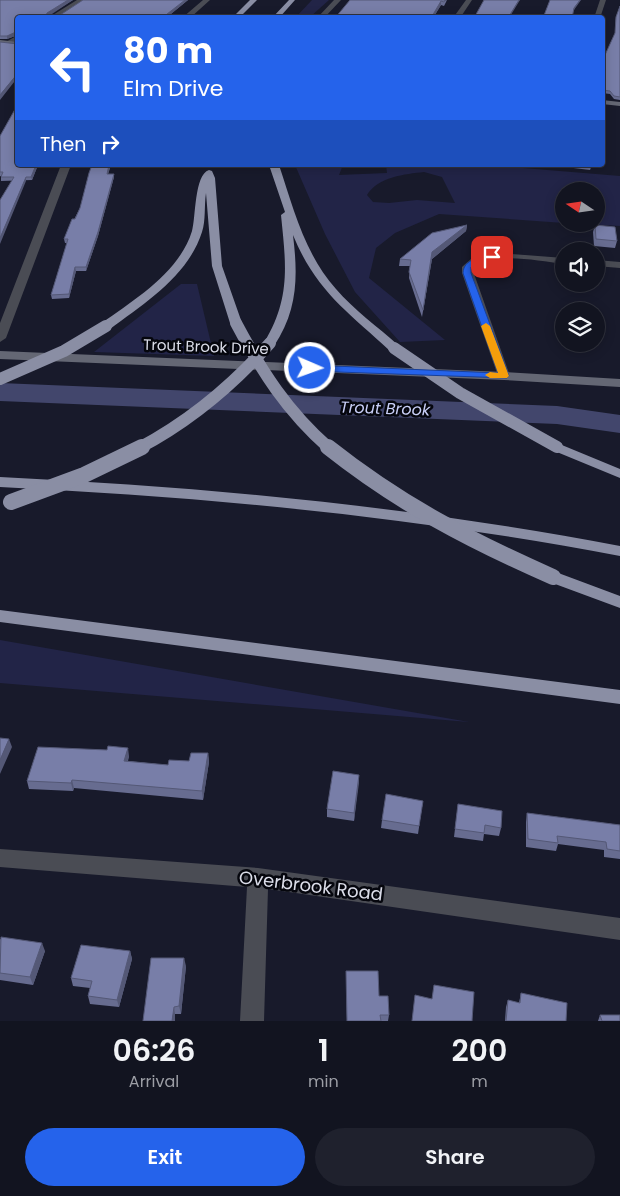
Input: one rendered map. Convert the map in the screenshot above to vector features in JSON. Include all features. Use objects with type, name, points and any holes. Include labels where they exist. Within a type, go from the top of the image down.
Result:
[{"type":"highway","points":[[238,15],[254,0]]},
{"type":"highway","points":[[278,15],[292,0]]},
{"type":"highway","points":[[275,167],[303,244],[326,284],[355,314],[394,348],[452,389],[557,447],[620,474]]},
{"type":"highway","points":[[209,169],[217,266],[236,323],[254,360],[276,394],[308,428],[342,457],[384,488],[439,522],[496,552],[553,577],[620,602]]},
{"type":"highway","points":[[0,379],[57,354],[106,326],[145,298],[184,258],[197,231],[201,195],[209,169]]},
{"type":"highway","points":[[6,503],[92,471],[173,429],[229,387],[270,343],[288,309],[293,282],[286,197]]},
{"type":"highway","points":[[0,482],[171,491],[300,502],[427,518],[620,550]]},
{"type":"highway","points":[[0,616],[620,697]]},
{"type":"main road","points":[[605,102],[620,104]]},
{"type":"main road","name":"Trout Brook Drive","points":[[0,355],[504,376],[620,383]]},
{"type":"street","points":[[56,15],[82,0]]},
{"type":"street","points":[[189,15],[208,0]]},
{"type":"street","points":[[323,15],[338,0]]},
{"type":"street","points":[[458,15],[468,0]]},
{"type":"street","points":[[598,15],[603,0]]},
{"type":"street","points":[[0,338],[65,167]]},
{"type":"street","points":[[504,376],[467,273],[467,267],[475,261],[492,257],[555,260]]},
{"type":"street","points":[[605,264],[620,265]]},
{"type":"street","name":"Overbrook Road","points":[[0,858],[258,878],[462,904],[620,929]]},
{"type":"street","points":[[252,1021],[258,878]]},
{"type":"shaded area","points":[[312,0],[329,0],[312,15],[298,15]]},
{"type":"shaded area","points":[[296,167],[342,167],[339,175],[387,173],[386,167],[510,167],[620,176],[620,226],[605,225],[605,182],[555,182],[555,222],[439,214],[395,233],[376,248],[369,278],[445,340],[400,342],[355,292],[325,234]],"holes":[[[424,172],[442,177],[455,203],[417,200],[389,203],[373,202],[367,195],[378,184],[392,177]]]},
{"type":"shaded area","points":[[181,284],[197,284],[214,356],[94,352]]},
{"type":"shaded area","points":[[0,640],[469,722],[0,683]]},
{"type":"building","points":[[0,0],[68,0],[46,15],[15,15],[15,32],[7,36],[0,36]]},
{"type":"building","points":[[83,0],[185,0],[166,15],[60,15]]},
{"type":"building","points":[[350,0],[445,0],[444,2],[441,1],[433,15],[338,15]]},
{"type":"building","points":[[484,0],[519,0],[510,15],[476,15]]},
{"type":"building","points":[[550,0],[580,0],[574,8],[573,15],[544,15]]},
{"type":"building","points":[[620,6],[620,97],[614,96],[610,91],[605,90],[605,55],[615,33],[616,17]]},
{"type":"building","points":[[0,42],[15,44],[15,77],[0,95]]},
{"type":"building","points":[[15,109],[15,167],[35,167],[31,177],[26,177],[0,238],[0,200],[14,177],[1,177],[3,172],[0,172],[0,136]]},
{"type":"building","points":[[91,167],[109,167],[107,174],[114,174],[98,232],[86,267],[75,267],[69,294],[51,295],[68,239],[64,239],[72,219],[75,219],[80,208]]},
{"type":"building","points":[[467,225],[432,252],[423,310],[409,272],[411,260],[400,259],[432,233]]},
{"type":"building","points":[[605,226],[615,227],[617,241],[596,239],[596,232],[605,232]]},
{"type":"building","points":[[0,738],[9,739],[0,760]]},
{"type":"building","points":[[108,746],[128,748],[124,761],[168,765],[169,760],[189,761],[191,753],[208,753],[202,791],[72,780],[71,783],[27,781],[38,747],[107,750]]},
{"type":"building","points":[[333,771],[359,775],[354,813],[327,809]]},
{"type":"building","points":[[386,794],[423,801],[419,826],[382,820]]},
{"type":"building","points":[[458,804],[502,811],[501,828],[485,825],[484,833],[455,829]]},
{"type":"building","points":[[527,813],[620,825],[620,851],[607,849],[606,842],[557,836],[558,843],[528,839]]},
{"type":"building","points":[[1,937],[42,943],[30,977],[0,973]]},
{"type":"building","points":[[81,945],[130,951],[117,1000],[88,996],[92,981],[71,978]]},
{"type":"building","points":[[151,958],[184,958],[179,1006],[174,1007],[172,1021],[143,1021]]},
{"type":"building","points":[[346,971],[378,971],[379,996],[388,996],[389,1015],[380,1015],[381,1021],[347,1021]]},
{"type":"building","points":[[434,985],[474,992],[472,1021],[412,1021],[415,995],[432,999]]},
{"type":"building","points":[[521,993],[567,1003],[566,1021],[506,1021],[508,1000],[520,1003]]},
{"type":"building","points":[[600,1015],[620,1015],[620,1021],[602,1021]]},
{"type":"waterway","name":"Trout Brook","points":[[0,392],[557,415],[620,424]]},
{"type":"slow traffic","points":[[486,326],[504,376],[490,375]]},
{"type":"route","points":[[310,368],[504,376],[467,273],[467,267],[472,262],[492,257]]}]
